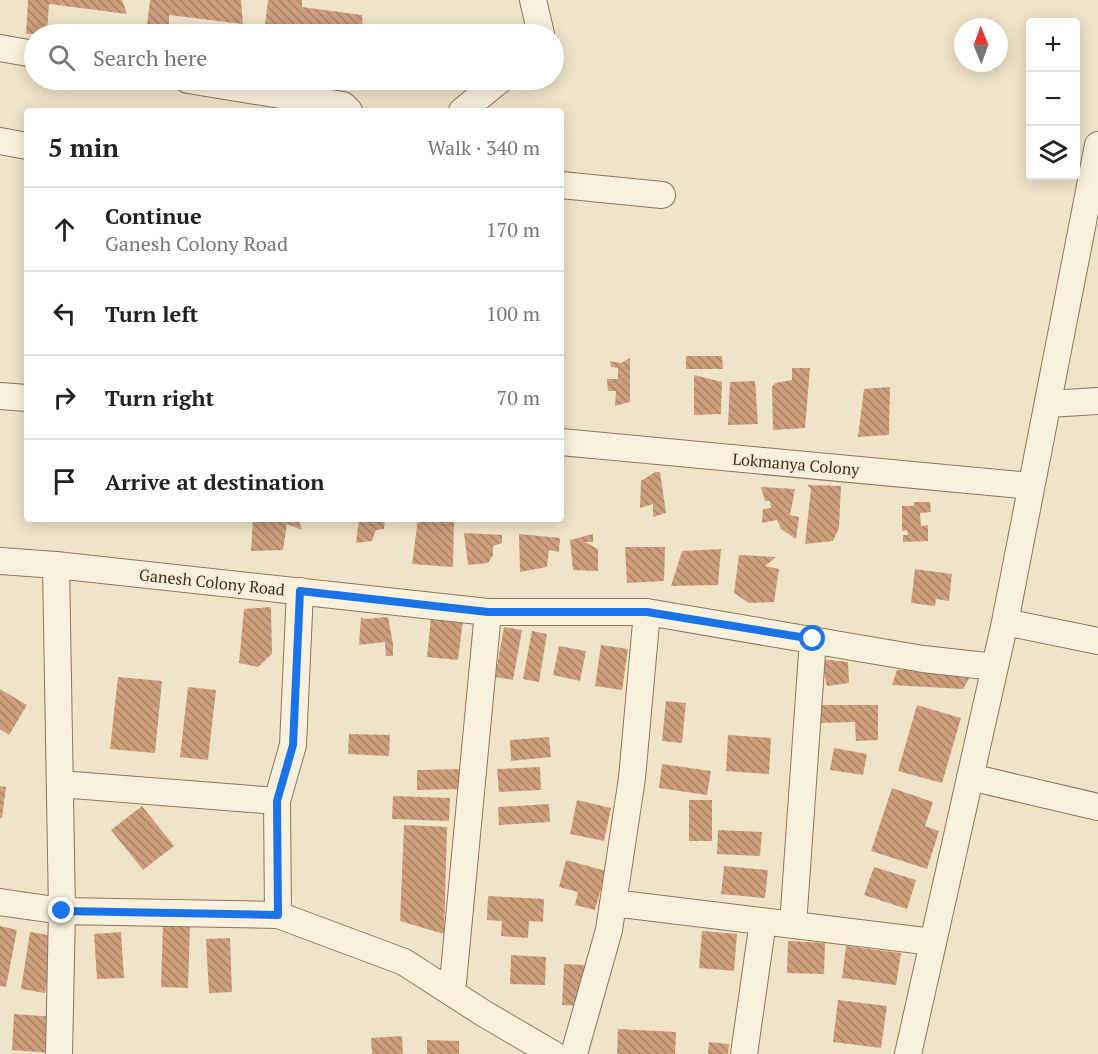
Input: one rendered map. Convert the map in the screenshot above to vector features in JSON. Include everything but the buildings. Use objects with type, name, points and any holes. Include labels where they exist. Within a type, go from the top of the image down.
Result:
[{"type":"street","points":[[533,0],[539,24]]},
{"type":"street","points":[[0,48],[24,52]]},
{"type":"street","points":[[250,90],[343,105],[346,108]]},
{"type":"street","points":[[474,108],[491,90]]},
{"type":"street","points":[[0,141],[24,145]]},
{"type":"street","points":[[908,1054],[1005,622],[1048,404],[1090,234],[1098,145]]},
{"type":"street","points":[[564,185],[662,195]]},
{"type":"street","points":[[0,396],[24,398]]},
{"type":"street","points":[[1048,404],[1098,401]]},
{"type":"street","name":"Lokmanya Colony","points":[[564,442],[1031,486]]},
{"type":"street","name":"Ganesh Colony Road","points":[[0,561],[56,565],[488,612],[647,612],[923,659],[995,667]]},
{"type":"street","points":[[56,565],[62,911],[59,1054]]},
{"type":"street","points":[[278,915],[277,801],[293,745],[300,591]]},
{"type":"street","points":[[452,993],[488,612]]},
{"type":"street","points":[[574,1054],[609,930],[632,778],[647,612]]},
{"type":"street","points":[[1005,622],[1098,641]]},
{"type":"street","points":[[793,925],[813,639]]},
{"type":"street","points":[[970,777],[1098,807]]},
{"type":"street","points":[[60,784],[277,801]]},
{"type":"street","points":[[0,902],[62,911],[278,915],[404,962],[483,1013],[520,1044],[553,1054]]},
{"type":"street","points":[[613,903],[933,942]]},
{"type":"street","points":[[744,1054],[763,921]]},
{"type":"route","points":[[62,911],[278,915],[277,801],[293,745],[300,591],[488,612],[647,612],[813,639]]}]
